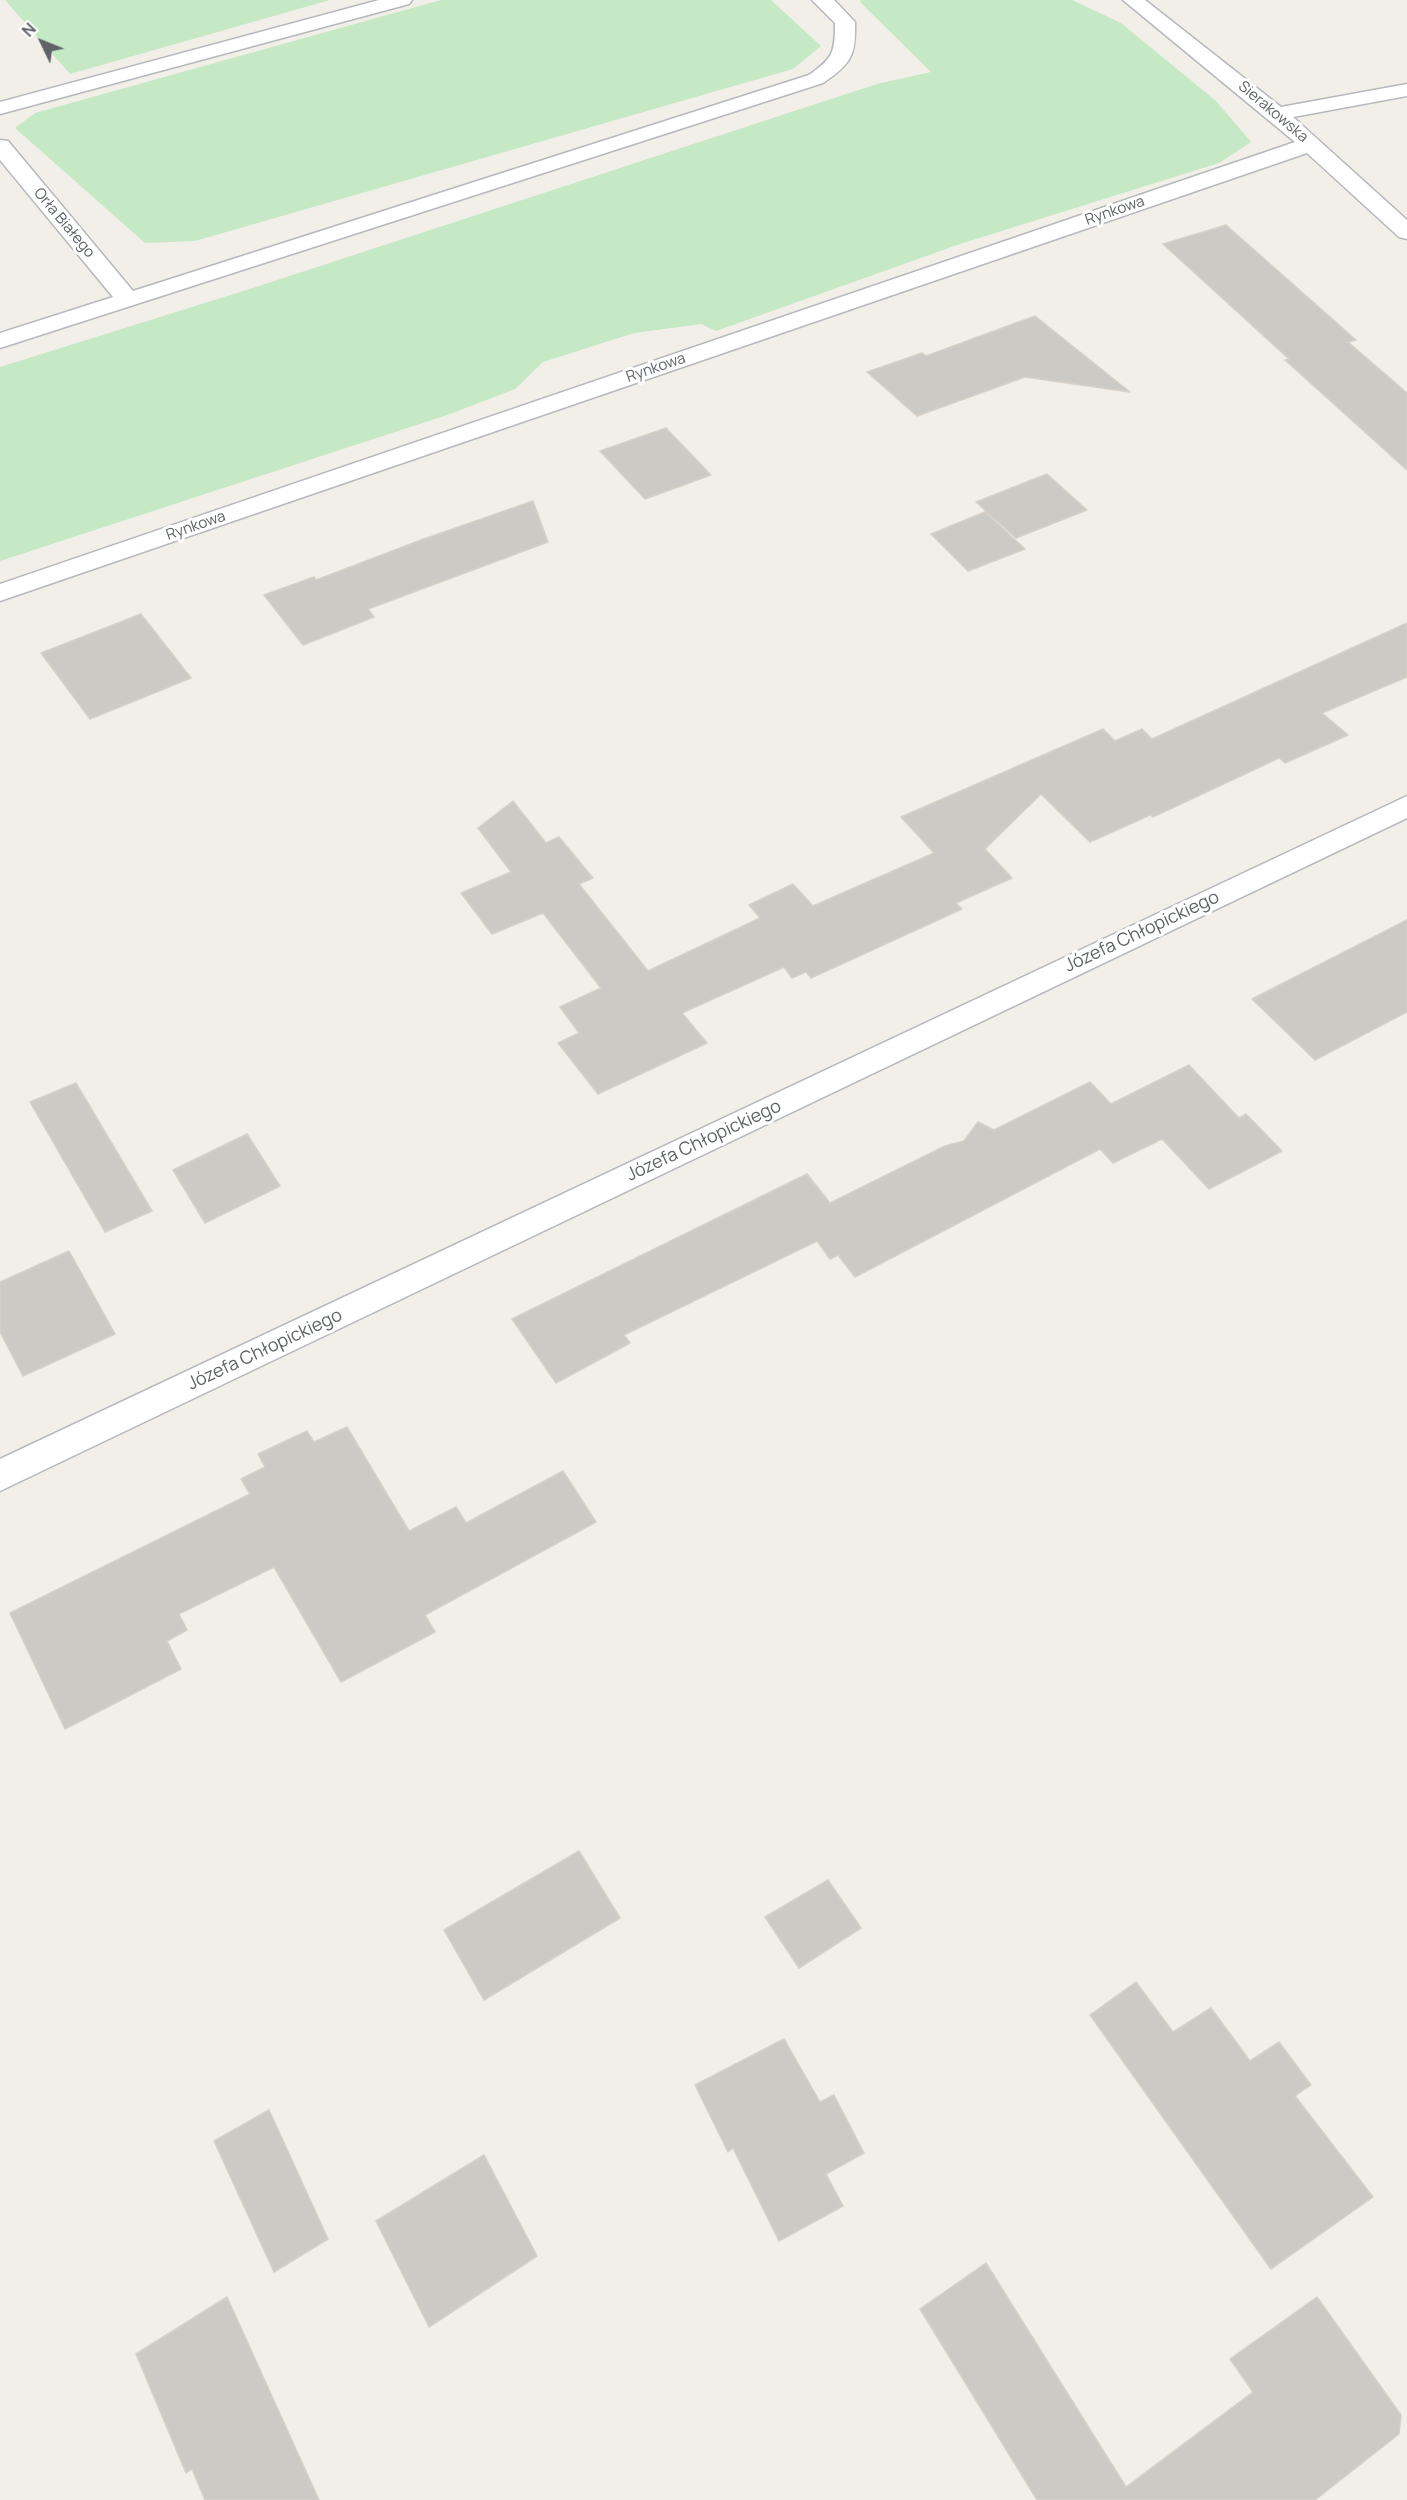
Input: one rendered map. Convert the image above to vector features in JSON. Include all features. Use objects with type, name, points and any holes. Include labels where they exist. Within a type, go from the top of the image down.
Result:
[{"type":"street","points":[[0,108],[402,0]]},
{"type":"street","points":[[0,341],[816,79],[838,64],[846,51],[845,22],[822,0]]},
{"type":"street","name":"Sierakowska","points":[[1133,0],[1277,114],[1407,232]]},
{"type":"street","points":[[1277,114],[1407,90]]},
{"type":"street","name":"Rynkowa","points":[[0,592],[1311,144]]},
{"type":"street","name":"Orła Białego","points":[[0,146],[128,300]]},
{"type":"street","name":"Józefa Chłopickiego","points":[[0,1476],[1407,806]]},
{"type":"green space","points":[[5,0],[330,0],[70,74]]},
{"type":"green space","points":[[441,0],[771,0],[821,46],[793,69],[195,241],[145,243],[15,128],[35,113]]},
{"type":"green space","points":[[861,0],[1072,0],[1121,23],[1216,101],[1251,142],[1219,163],[960,244],[716,331],[701,324],[634,333],[543,362],[515,389],[450,414],[0,561],[0,367],[256,287],[877,84],[931,72],[860,2]]},
{"type":"building","points":[[1226,225],[1356,340],[1348,342],[1407,393],[1407,470],[1285,360],[1289,359],[1163,244]]},
{"type":"building","points":[[1035,316],[1130,392],[1025,377],[917,416],[867,372],[922,353],[926,356]]},
{"type":"building","points":[[666,428],[711,475],[645,499],[600,451]]},
{"type":"building","points":[[1047,474],[1087,510],[1016,538],[976,502]]},
{"type":"building","points":[[533,501],[548,542],[368,609],[374,617],[303,645],[264,595],[314,577],[316,580]]},
{"type":"building","points":[[985,512],[1025,549],[968,571],[931,534]]},
{"type":"building","points":[[141,614],[191,678],[90,719],[41,653]]},
{"type":"building","points":[[1407,623],[1407,677],[1322,713],[1348,735],[1285,763],[1279,758],[1153,817],[1150,815],[1090,842],[1041,794],[985,849],[1012,878],[956,903],[962,909],[811,978],[806,972],[792,978],[784,967],[682,1013],[707,1043],[598,1094],[558,1043],[579,1033],[560,1007],[601,988],[543,913],[492,934],[461,893],[511,872],[478,828],[513,801],[546,843],[559,837],[593,878],[579,884],[648,971],[760,918],[749,905],[793,884],[813,906],[934,853],[901,817],[1103,729],[1115,741],[1142,729],[1152,739]]},
{"type":"building","points":[[1407,920],[1407,1012],[1315,1060],[1252,999]]},
{"type":"building","points":[[1189,1065],[1239,1118],[1246,1114],[1282,1151],[1209,1189],[1162,1139],[1113,1163],[1100,1149],[855,1277],[838,1255],[830,1259],[817,1241],[624,1335],[630,1343],[556,1383],[512,1319],[807,1174],[830,1203],[945,1146],[964,1141],[978,1122],[994,1130],[1090,1082],[1111,1104]]},
{"type":"building","points":[[76,1083],[152,1211],[105,1232],[30,1102]]},
{"type":"building","points":[[247,1134],[280,1186],[205,1223],[173,1170]]},
{"type":"building","points":[[69,1251],[115,1334],[23,1376],[0,1332],[0,1282]]},
{"type":"building","points":[[347,1427],[409,1531],[456,1507],[466,1523],[563,1471],[596,1522],[425,1615],[435,1632],[341,1682],[274,1567],[179,1614],[187,1630],[167,1641],[181,1669],[65,1729],[10,1613],[250,1494],[241,1479],[265,1467],[258,1454],[307,1431],[314,1442]]},
{"type":"building","points":[[579,1851],[620,1918],[484,2000],[444,1930]]},
{"type":"building","points":[[828,1880],[861,1928],[799,1968],[765,1917]]},
{"type":"building","points":[[1136,1982],[1173,2032],[1211,2008],[1250,2061],[1279,2042],[1311,2085],[1295,2096],[1373,2197],[1271,2269],[1090,2015]]},
{"type":"building","points":[[784,2039],[820,2102],[834,2095],[864,2153],[826,2174],[843,2206],[779,2241],[733,2148],[728,2152],[695,2085]]},
{"type":"building","points":[[269,2110],[328,2239],[274,2272],[214,2141]]},
{"type":"building","points":[[484,2155],[537,2256],[429,2327],[376,2221]]},
{"type":"building","points":[[986,2263],[1126,2487],[1253,2392],[1230,2359],[1317,2297],[1401,2415],[1399,2434],[1315,2500],[1037,2500],[920,2309]]},
{"type":"building","points":[[227,2297],[319,2500],[205,2500],[192,2469],[186,2473],[136,2354]]}]
